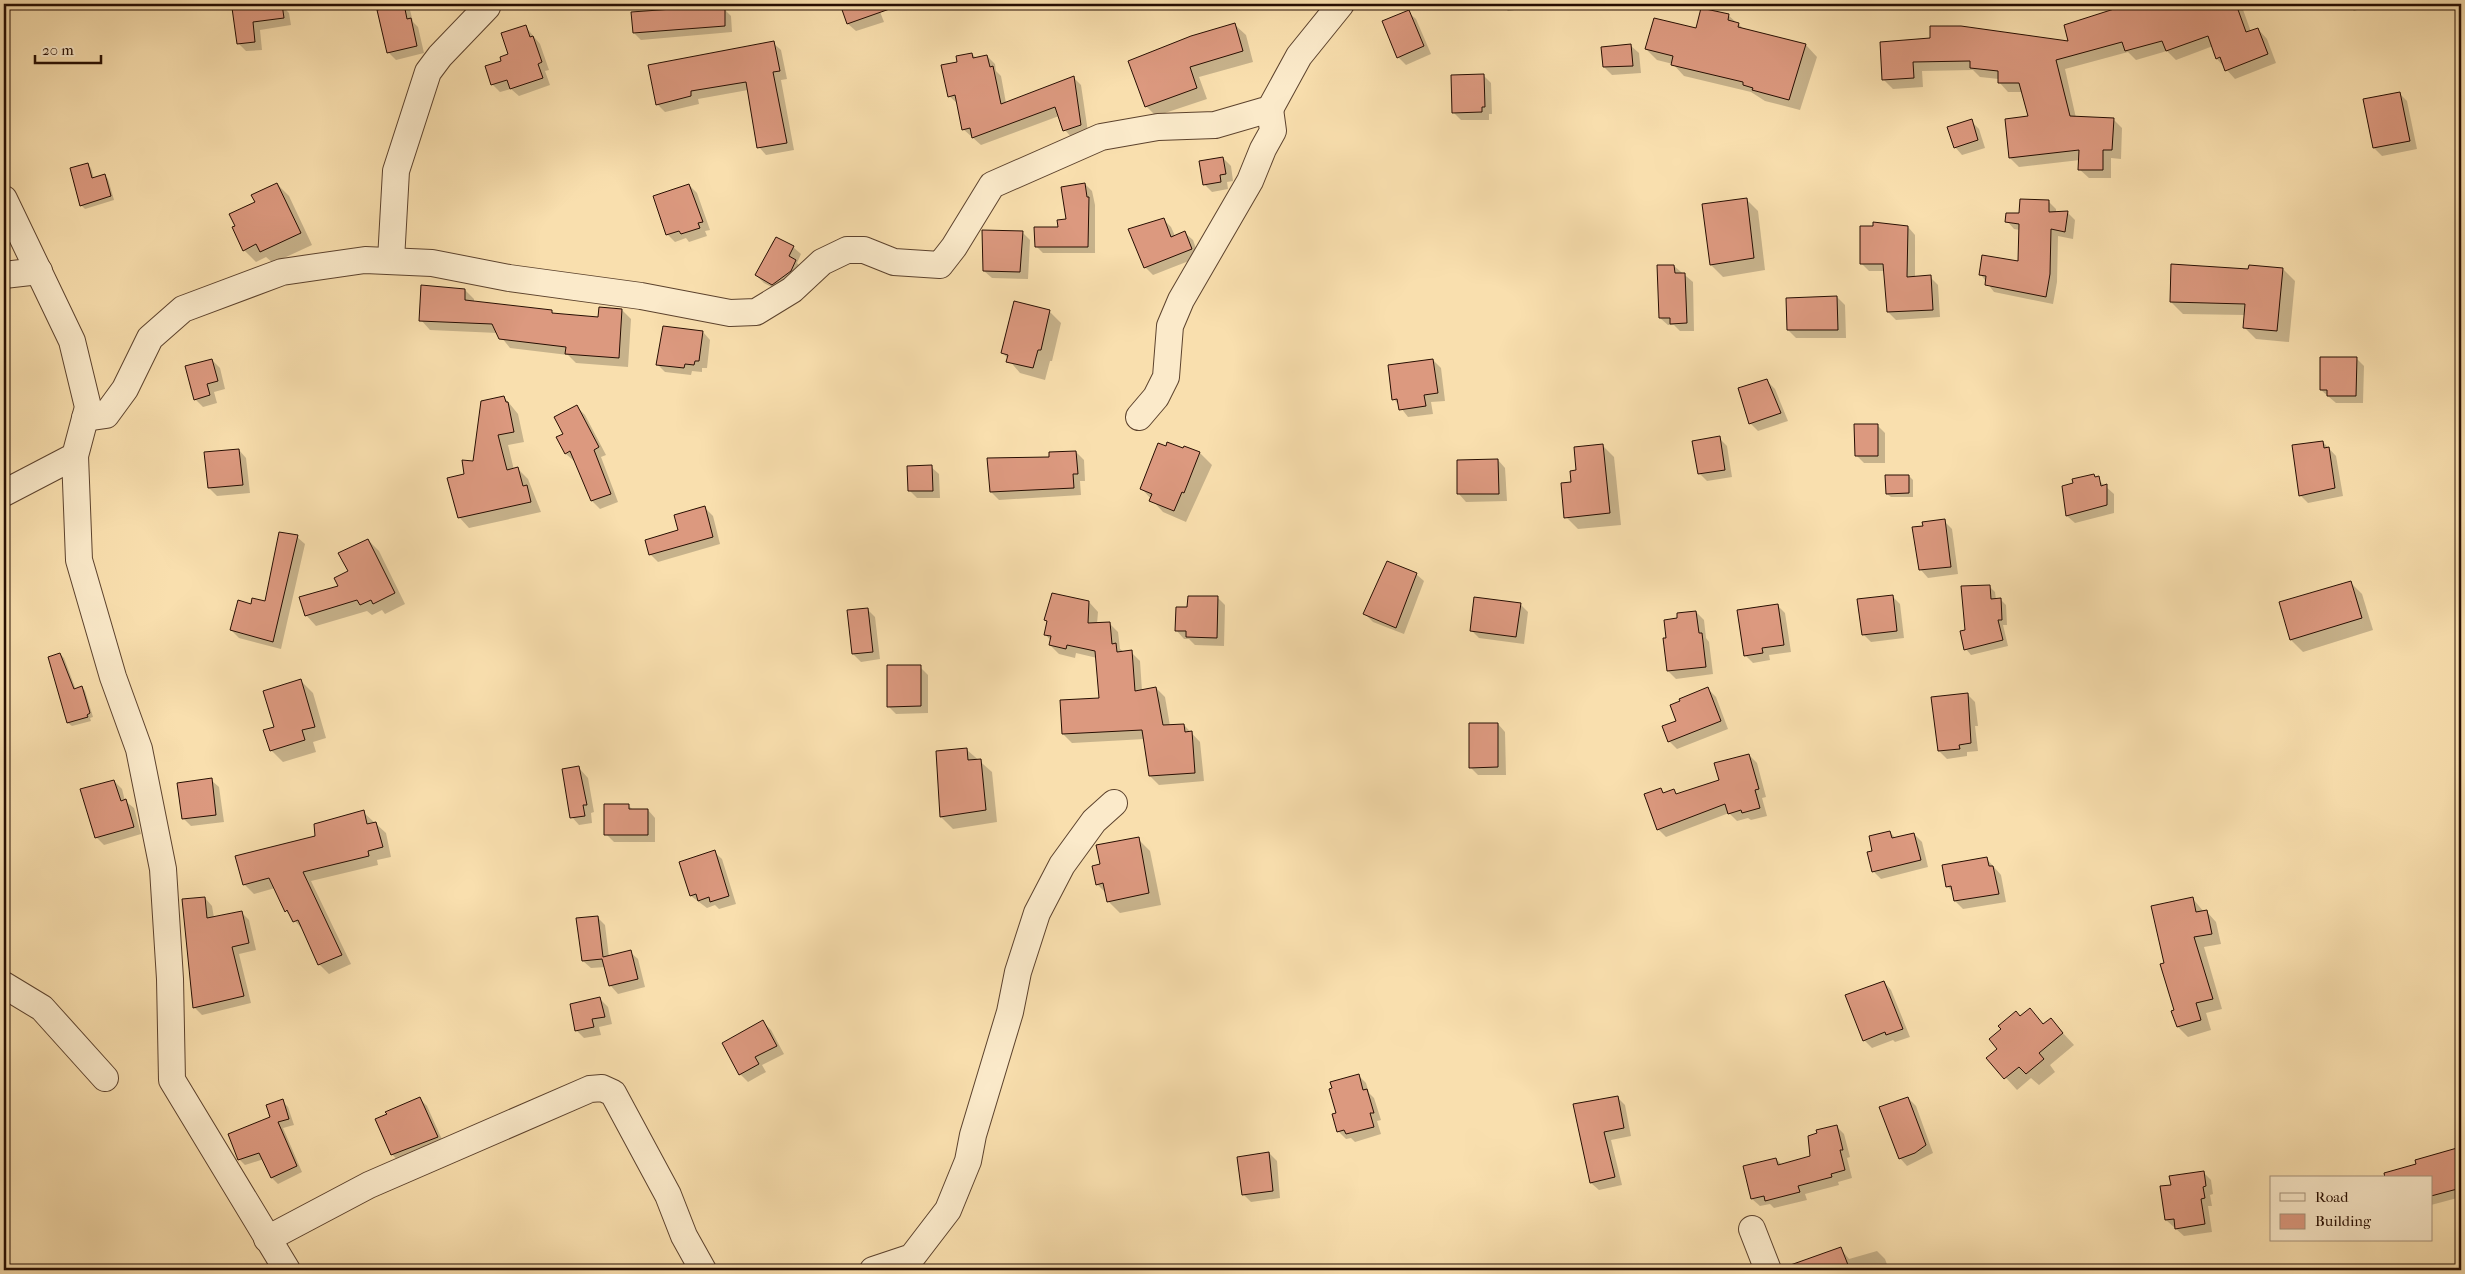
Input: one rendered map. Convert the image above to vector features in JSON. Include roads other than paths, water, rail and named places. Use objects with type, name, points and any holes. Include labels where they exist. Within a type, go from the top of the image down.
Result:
[{"type":"street","points":[[391,260],[396,171],[428,72],[440,56],[487,7],[487,4]]},
{"type":"street","points":[[1139,418],[1156,397],[1166,377],[1170,326],[1181,300],[1250,181],[1263,149],[1273,131],[1270,110],[1299,56],[1341,4]]},
{"type":"street","points":[[85,418],[106,414],[125,389],[150,338],[183,309],[282,272],[365,260],[391,260],[432,264],[509,278],[641,296],[730,313],[756,312],[792,290],[822,262],[847,250],[864,250],[894,262],[940,264],[954,247],[992,185],[1101,138],[1158,126],[1215,125],[1270,110]]},
{"type":"street","points":[[4,199],[72,341],[88,407],[75,456],[79,560],[113,677],[139,749],[163,869],[170,978],[172,1080],[286,1270]]},
{"type":"street","points":[[4,274],[39,272]]},
{"type":"street","points":[[4,493],[75,456]]},
{"type":"street","points":[[873,1270],[912,1257],[948,1210],[968,1161],[973,1135],[1010,1012],[1018,972],[1037,913],[1062,865],[1094,821],[1114,803]]},
{"type":"street","points":[[4,985],[42,1008],[105,1078]]},
{"type":"street","points":[[267,1239],[369,1185],[513,1124],[590,1088],[602,1088],[613,1092],[668,1195],[684,1236],[703,1270]]},
{"type":"street","points":[[1752,1229],[1768,1270]]}]
